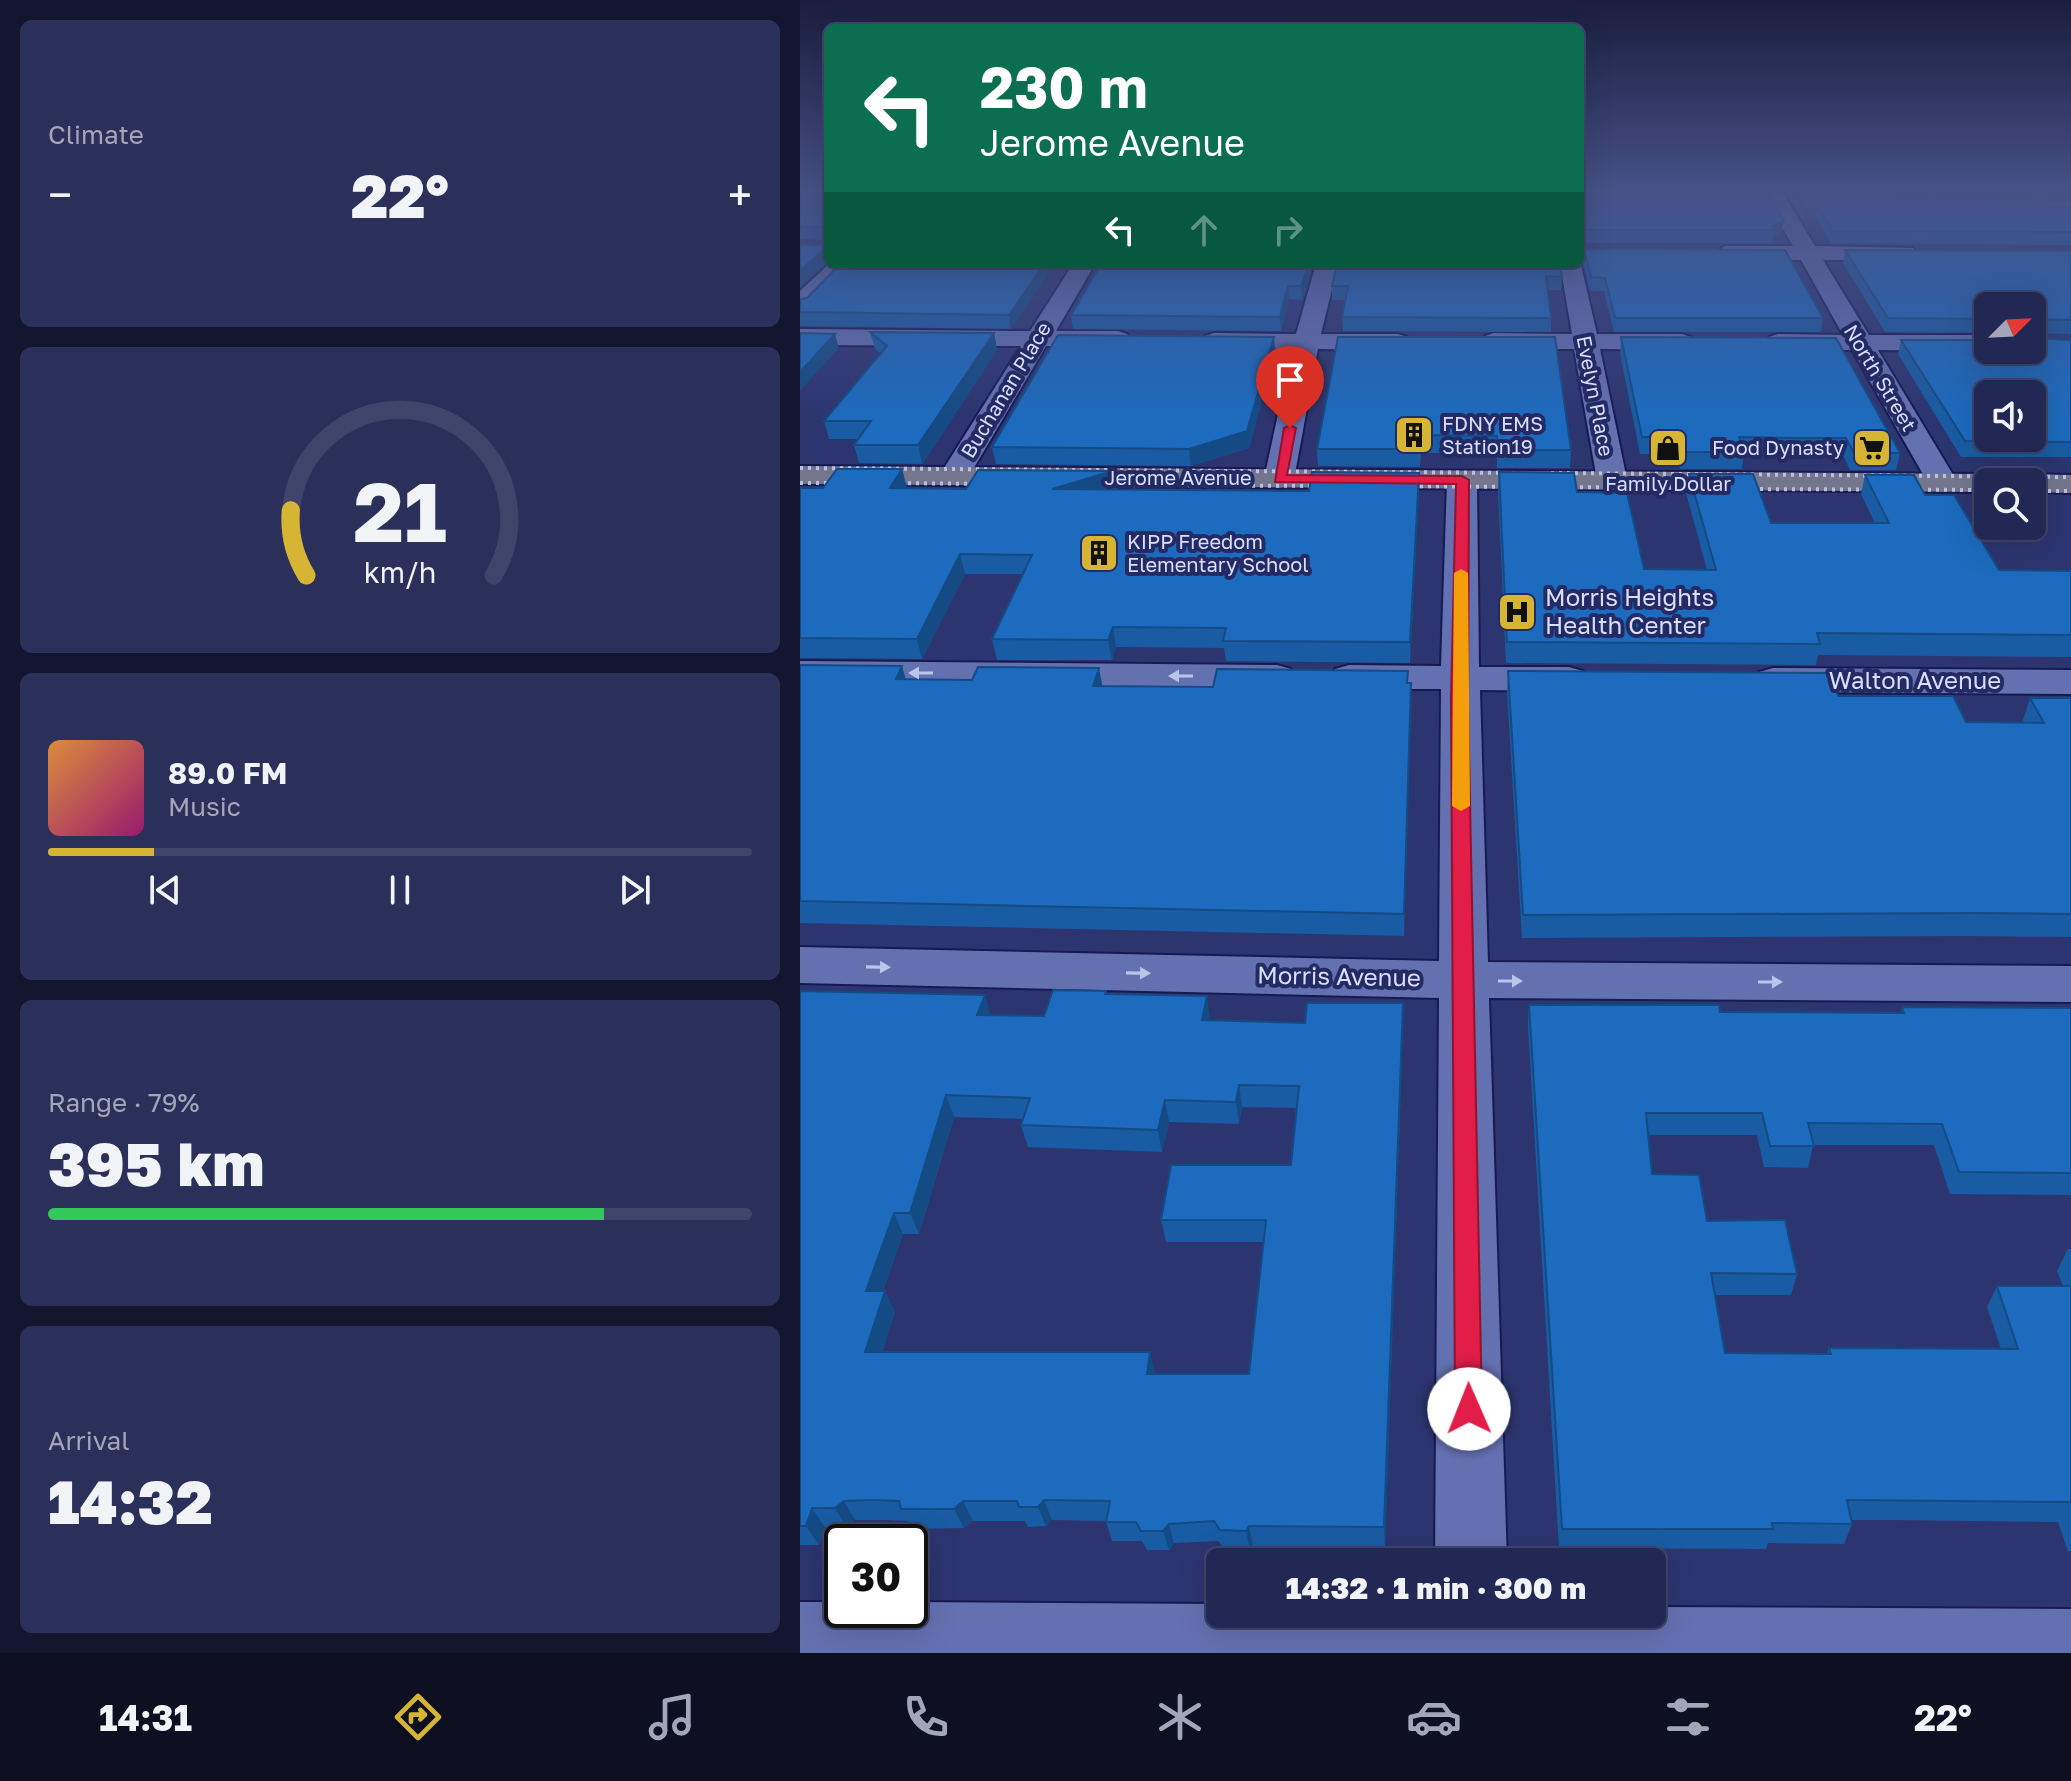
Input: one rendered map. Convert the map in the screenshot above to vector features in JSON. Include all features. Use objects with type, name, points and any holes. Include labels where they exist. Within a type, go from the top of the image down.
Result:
[{"type":"main road","name":"Jerome Avenue","points":[[800,475],[1974,483]]},
{"type":"main road","points":[[2046,483],[2071,484]]},
{"type":"street","name":"North Street","points":[[1815,267],[1943,483]]},
{"type":"street","points":[[800,304],[838,268]]},
{"type":"street","name":"Buchanan Place","points":[[954,476],[1081,268]]},
{"type":"street","points":[[1279,479],[1306,342],[1326,268]]},
{"type":"street","name":"Evelyn Place","points":[[1572,268],[1612,480]]},
{"type":"street","points":[[800,337],[1142,340]]},
{"type":"street","points":[[1189,340],[1430,342]]},
{"type":"street","points":[[1461,342],[1705,342]]},
{"type":"street","points":[[1752,342],[1974,343]]},
{"type":"street","points":[[1462,480],[1460,678],[1471,1548]]},
{"type":"street","points":[[800,672],[1598,679]]},
{"type":"street","name":"Walton Avenue","points":[[1740,680],[2071,682]]},
{"type":"street","name":"Morris Avenue","points":[[800,965],[1464,980],[2071,984]]},
{"type":"street","points":[[800,1639],[1472,1637],[2071,1647]]},
{"type":"building","points":[[1589,267],[1795,267],[1823,318],[1615,318],[1605,278],[1591,277]]},
{"type":"building","points":[[1856,267],[2071,267],[2071,320],[2046,319],[2046,292],[1974,292],[1974,319],[1888,318]]},
{"type":"building","points":[[836,268],[1041,268],[1009,315],[800,312],[800,299],[807,298]]},
{"type":"building","points":[[1099,268],[1308,268],[1301,286],[1288,286],[1280,317],[1071,315]]},
{"type":"building","points":[[1336,268],[1561,268],[1562,277],[1546,276],[1551,318],[1342,317],[1348,286],[1332,286]]},
{"type":"building","points":[[870,332],[994,333],[918,445],[854,445],[871,421],[824,421],[887,346]]},
{"type":"building","points":[[800,333],[835,334],[800,372]]},
{"type":"building","points":[[1058,335],[1274,337],[1247,431],[1189,449],[992,447]]},
{"type":"building","points":[[1338,337],[1555,337],[1571,450],[1498,450],[1497,436],[1421,435],[1420,449],[1317,449]]},
{"type":"building","points":[[1621,337],[1836,338],[1900,453],[1854,453],[1846,438],[1739,437],[1744,452],[1682,452],[1678,437],[1642,437]]},
{"type":"building","points":[[2046,339],[2071,340],[2071,442],[2046,442],[2046,380],[1974,380],[1974,441],[1965,441],[1901,340],[1974,340],[1974,364],[2046,364]]},
{"type":"building","points":[[837,469],[902,469],[890,488],[966,489],[978,470],[1113,471],[1052,489],[1309,491],[1312,472],[1419,473],[1410,642],[1223,641],[1226,628],[1113,627],[1108,640],[992,639],[1032,555],[960,554],[917,639],[800,638],[800,488],[823,488]]},
{"type":"building","points":[[1499,472],[1574,473],[1577,492],[1627,493],[1644,569],[1716,570],[1689,474],[1753,474],[1771,523],[1889,523],[1865,475],[1914,475],[1925,495],[1954,495],[1974,528],[1974,540],[1981,540],[1999,570],[2071,571],[2071,635],[1817,633],[1820,644],[1507,642]]},
{"type":"building","points":[[800,665],[902,666],[896,679],[972,680],[978,667],[1099,668],[1093,686],[1213,687],[1217,669],[1408,671],[1407,683],[1411,683],[1404,914],[800,901]]},
{"type":"building","points":[[1508,671],[1831,673],[1838,696],[1953,696],[1966,722],[2044,723],[2030,698],[2071,698],[2071,914],[1523,915]]},
{"type":"building","points":[[1053,990],[1207,996],[1202,1020],[1305,1023],[1307,1003],[1403,1003],[1384,1527],[1249,1526],[1246,1531],[1220,1530],[1214,1521],[1169,1524],[1163,1531],[1141,1531],[1136,1522],[1106,1522],[1110,1501],[1044,1500],[1038,1507],[1019,1507],[1017,1501],[963,1501],[954,1509],[901,1509],[899,1501],[844,1501],[835,1508],[812,1508],[806,1526],[800,1526],[800,991],[985,995],[977,1015],[1044,1016]],"holes":[[[1239,1085],[1299,1086],[1291,1165],[1171,1165],[1161,1220],[1266,1220],[1249,1374],[1147,1374],[1150,1352],[865,1352],[885,1291],[866,1291],[894,1213],[910,1213],[946,1095],[1030,1098],[1021,1125],[1158,1130],[1165,1100],[1236,1102]]]},
{"type":"building","points":[[1529,1005],[1719,1005],[1720,1012],[1904,1013],[1902,1007],[2071,1008],[2071,1173],[1959,1172],[1942,1124],[1808,1123],[1814,1146],[1770,1146],[1762,1113],[1646,1113],[1652,1174],[1699,1175],[1707,1221],[1785,1220],[1797,1274],[1711,1273],[1725,1353],[1831,1354],[1829,1348],[2018,1349],[1997,1286],[2071,1286],[2071,1502],[1847,1500],[1852,1524],[1772,1523],[1773,1529],[1562,1529]]},
{"type":"railway","points":[[800,468],[1519,473]]},
{"type":"railway","points":[[1551,473],[2071,477]]},
{"type":"railway","points":[[800,483],[848,483]]},
{"type":"railway","points":[[884,483],[992,484]]},
{"type":"railway","points":[[1092,485],[1332,486]]},
{"type":"railway","points":[[1396,486],[1520,487]]},
{"type":"railway","points":[[1556,487],[1708,488]]},
{"type":"railway","points":[[1736,489],[1974,490]]},
{"type":"railway","points":[[2046,491],[2071,491]]},
{"type":"slow traffic","points":[[1461,573],[1461,806]]},
{"type":"place","name":"FDNY EMS Station19","points":[[1414,435]]},
{"type":"place","name":"Family Dollar","points":[[1668,448]]},
{"type":"place","name":"Food Dynasty","points":[[1872,448]]},
{"type":"place","name":"KIPP Freedom Elementary School","points":[[1099,553]]},
{"type":"place","name":"Morris Heights Health Center","points":[[1517,612]]},
{"type":"route","points":[[1290,428],[1279,479],[1462,480],[1460,700],[1469,1409]]}]
